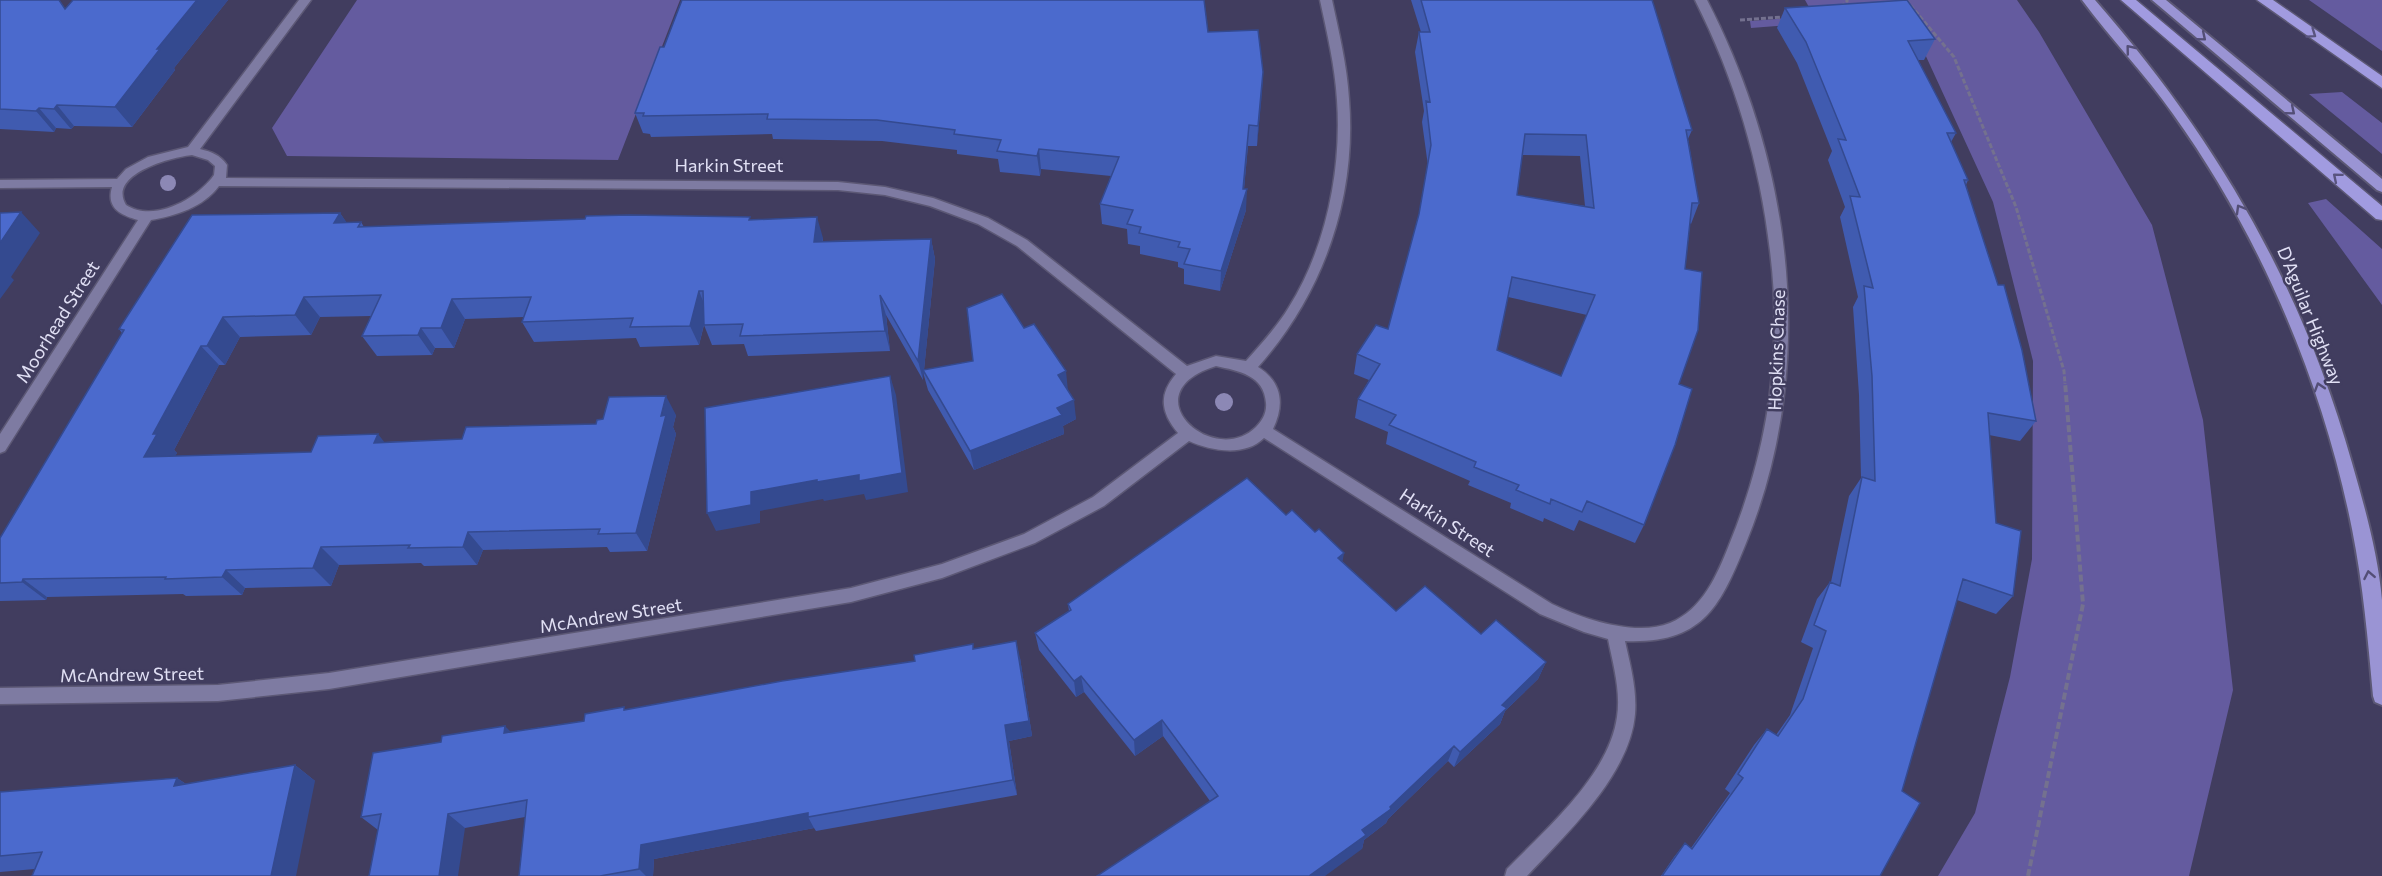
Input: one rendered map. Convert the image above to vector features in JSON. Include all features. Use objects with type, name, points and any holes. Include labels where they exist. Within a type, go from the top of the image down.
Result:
[{"type":"highway","name":"D'Aguilar Highway","points":[[2088,0],[2153,77],[2208,155],[2257,238],[2311,359],[2355,503],[2374,603],[2382,696]]},
{"type":"highway","points":[[2128,0],[2382,215]]},
{"type":"highway","points":[[2158,0],[2382,187]]},
{"type":"highway","points":[[2264,0],[2382,83]]},
{"type":"street","points":[[192,151],[305,0]]},
{"type":"street","points":[[1249,367],[1276,336],[1299,302],[1326,243],[1340,172],[1344,112],[1338,53],[1326,0]]},
{"type":"street","name":"Hopkins Chase","points":[[1615,634],[1670,631],[1694,617],[1719,592],[1758,493],[1777,405],[1781,318],[1777,251],[1761,165],[1742,93],[1713,21],[1701,0]]},
{"type":"street","points":[[192,151],[214,157],[219,164],[220,173],[216,182],[196,201],[164,214],[147,216],[122,210],[116,203],[115,194],[120,183],[130,172],[159,156],[192,151]]},
{"type":"street","name":"Harkin Street","points":[[216,182],[838,186],[885,191],[983,221],[1022,243],[1185,373]]},
{"type":"street","points":[[0,184],[120,183]]},
{"type":"street","name":"Moorhead Street","points":[[0,447],[147,216]]},
{"type":"street","points":[[1216,361],[1233,362],[1249,367],[1270,384],[1275,396],[1272,420],[1263,430],[1235,444],[1218,445],[1188,434],[1177,423],[1170,410],[1173,390],[1185,373],[1199,365],[1216,361]]},
{"type":"street","name":"Harkin Street","points":[[1263,430],[1546,609],[1582,626],[1615,634]]},
{"type":"street","name":"McAndrew Street","points":[[0,696],[218,693],[329,681],[851,596],[930,575],[1014,547],[1086,510],[1188,434]]},
{"type":"street","points":[[1514,876],[1587,797],[1618,747],[1626,719],[1626,687],[1615,634]]},
{"type":"path","points":[[1832,10],[1842,7],[1848,0]]},
{"type":"path","points":[[1906,0],[1954,57],[2016,207],[2064,371],[2083,604],[2028,876]]},
{"type":"path","points":[[1713,21],[1788,17]]},
{"type":"shaded area","points":[[357,0],[680,0],[618,160],[287,156],[272,128]]},
{"type":"shaded area","points":[[1805,0],[2017,0],[2039,32],[2152,225],[2203,420],[2233,690],[2189,876],[1938,876],[1975,813],[2010,677],[2032,559],[2033,361],[1993,202],[1924,52],[1897,17],[1751,28],[1750,21],[1814,16]]},
{"type":"shaded area","points":[[2309,0],[2382,0],[2382,51]]},
{"type":"shaded area","points":[[2342,92],[2382,123],[2382,154],[2309,94]]},
{"type":"shaded area","points":[[2326,199],[2382,249],[2382,305],[2308,203]]},
{"type":"building","points":[[0,0],[59,0],[65,9],[73,0],[197,0],[157,49],[160,49],[115,107],[57,105],[54,109],[39,108],[36,111],[0,109]]},
{"type":"building","points":[[682,0],[1204,0],[1208,32],[1258,30],[1263,72],[1258,126],[1249,125],[1243,189],[1247,189],[1221,271],[1184,264],[1190,249],[1178,247],[1180,242],[1139,233],[1141,227],[1127,224],[1133,210],[1100,204],[1119,157],[1039,149],[1037,156],[997,151],[1001,140],[954,134],[955,130],[877,120],[767,119],[768,114],[643,116],[644,113],[635,113],[660,47],[664,47]]},
{"type":"building","points":[[1421,0],[1652,0],[1692,130],[1686,130],[1699,203],[1692,203],[1685,269],[1702,272],[1698,330],[1679,384],[1692,389],[1675,445],[1644,525],[1587,501],[1582,512],[1551,499],[1550,504],[1516,490],[1519,485],[1474,467],[1476,462],[1389,425],[1396,415],[1358,399],[1380,364],[1357,354],[1376,325],[1388,329],[1419,214],[1431,145],[1426,101],[1430,102],[1419,32],[1430,32]],"holes":[[[1525,134],[1586,135],[1594,208],[1517,195]],[[1512,277],[1595,295],[1561,376],[1497,350]]]},
{"type":"building","points":[[1907,0],[1935,39],[1908,41],[1956,133],[1947,133],[1968,180],[1964,180],[1998,285],[2004,285],[2022,350],[2036,421],[1988,413],[1996,523],[2021,531],[2013,596],[1963,579],[1902,791],[1920,803],[1880,876],[1662,876],[1685,843],[1692,849],[1743,778],[1738,774],[1767,729],[1778,736],[1803,699],[1826,631],[1814,625],[1830,582],[1840,586],[1862,477],[1875,481],[1872,376],[1864,286],[1873,288],[1850,196],[1860,197],[1838,139],[1846,140],[1806,42],[1785,8]]},
{"type":"building","points":[[21,212],[0,243],[0,213]]},
{"type":"building","points":[[340,213],[334,223],[361,222],[358,227],[585,219],[586,216],[630,215],[750,217],[749,220],[817,217],[814,242],[931,239],[918,361],[880,295],[885,331],[740,336],[743,324],[704,325],[703,291],[699,291],[690,326],[630,327],[633,318],[522,322],[531,297],[452,299],[441,328],[421,328],[418,335],[362,336],[381,295],[304,297],[295,315],[223,317],[207,346],[201,346],[153,434],[157,434],[144,457],[311,452],[318,436],[378,434],[374,443],[462,439],[466,427],[596,424],[597,420],[603,419],[609,397],[666,396],[661,416],[666,415],[636,533],[598,534],[600,529],[468,532],[463,547],[408,548],[410,545],[321,547],[313,568],[226,570],[222,577],[23,579],[22,582],[0,583],[0,538],[124,330],[119,329],[192,215]]},
{"type":"building","points":[[1002,294],[1024,328],[1034,324],[1066,371],[1058,375],[1074,400],[1057,408],[1062,415],[970,451],[923,370],[973,361],[967,308]]},
{"type":"building","points":[[890,376],[902,473],[859,481],[859,475],[817,482],[817,480],[751,492],[751,505],[707,513],[705,408]]},
{"type":"building","points":[[1247,478],[1286,515],[1292,510],[1315,532],[1319,529],[1344,553],[1338,558],[1396,611],[1425,586],[1481,634],[1496,620],[1546,662],[1502,705],[1507,708],[1460,752],[1454,746],[1390,807],[1391,809],[1362,830],[1366,835],[1309,876],[1097,876],[1218,796],[1162,720],[1134,740],[1081,676],[1074,681],[1035,633],[1071,610],[1068,604]]},
{"type":"building","points":[[1016,641],[1029,721],[1005,725],[1013,780],[808,817],[808,813],[641,845],[639,869],[600,876],[519,876],[527,800],[448,814],[439,876],[369,876],[381,814],[361,817],[373,753],[441,742],[442,736],[505,726],[504,733],[584,721],[585,714],[624,707],[624,710],[782,681],[915,661],[914,655],[973,644],[973,649]]},
{"type":"building","points":[[295,765],[271,876],[32,876],[42,852],[0,856],[0,792],[177,778],[174,786]]}]
